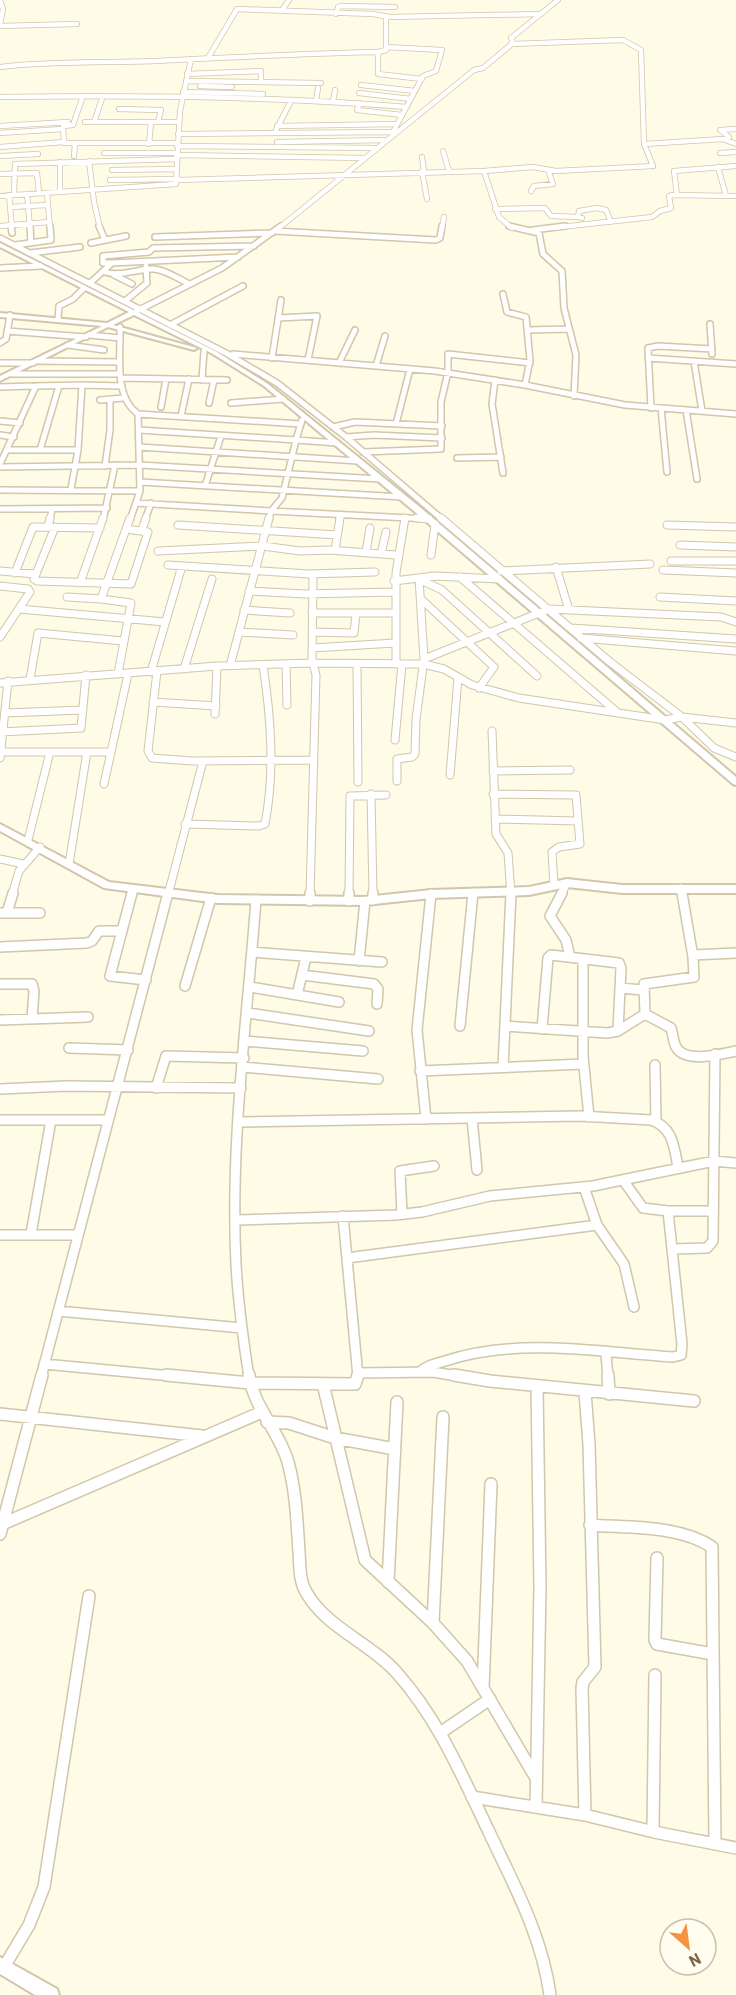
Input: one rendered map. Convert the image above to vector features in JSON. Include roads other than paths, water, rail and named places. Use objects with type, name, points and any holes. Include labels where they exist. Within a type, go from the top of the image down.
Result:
[{"type":"street","points":[[0,0],[3,9],[0,25],[77,24]]},
{"type":"street","points":[[253,9],[259,0]]},
{"type":"street","points":[[267,9],[273,0]]},
{"type":"street","points":[[282,10],[289,0]]},
{"type":"street","points":[[373,14],[375,0]]},
{"type":"street","points":[[0,67],[44,62],[378,52],[386,50],[386,18],[391,17],[396,0]]},
{"type":"street","points":[[511,44],[512,38],[558,0]]},
{"type":"street","points":[[336,14],[339,7],[395,7]]},
{"type":"street","points":[[208,58],[236,10],[267,9],[373,14],[391,17],[541,14]]},
{"type":"street","points":[[1,378],[110,325],[238,257],[274,232],[344,175],[365,158],[376,148],[474,70],[483,68],[511,44],[622,40],[639,48],[642,52],[644,144],[653,164],[649,168],[548,170],[533,167],[484,171],[423,171],[344,175],[110,180]]},
{"type":"street","points":[[386,47],[442,49],[435,72],[422,78],[389,139]]},
{"type":"street","points":[[378,52],[377,73],[422,78]]},
{"type":"street","points":[[0,196],[176,184],[181,100],[191,59]]},
{"type":"street","points":[[187,74],[261,71],[261,82]]},
{"type":"street","points":[[369,86],[381,74]]},
{"type":"street","points":[[184,86],[321,82]]},
{"type":"street","points":[[361,85],[415,91]]},
{"type":"street","points":[[184,86],[262,91]]},
{"type":"street","points":[[316,101],[318,88]]},
{"type":"street","points":[[333,101],[335,90]]},
{"type":"street","points":[[358,93],[411,99]]},
{"type":"street","points":[[63,140],[63,126],[73,125],[83,96]]},
{"type":"street","points":[[0,98],[102,96],[122,99],[333,101],[406,107]]},
{"type":"street","points":[[94,122],[102,96]]},
{"type":"street","points":[[116,122],[122,99]]},
{"type":"street","points":[[269,156],[277,126],[291,101]]},
{"type":"street","points":[[360,103],[357,110],[402,115]]},
{"type":"street","points":[[119,109],[162,111],[158,122]]},
{"type":"street","points":[[136,122],[141,109]]},
{"type":"street","points":[[0,126],[74,122]]},
{"type":"street","points":[[85,122],[179,122]]},
{"type":"street","points":[[149,144],[151,122]]},
{"type":"street","points":[[277,126],[397,124]]},
{"type":"street","points":[[353,125],[353,132]]},
{"type":"street","points":[[0,133],[63,129]]},
{"type":"street","points":[[729,138],[720,130],[736,129]]},
{"type":"street","points":[[178,134],[393,132]]},
{"type":"street","points":[[205,146],[209,134]]},
{"type":"street","points":[[644,144],[723,140],[736,137]]},
{"type":"street","points":[[0,141],[63,140],[75,144],[205,146],[389,139]]},
{"type":"street","points":[[0,147],[54,143],[63,140]]},
{"type":"street","points":[[723,140],[736,144]]},
{"type":"street","points":[[54,143],[54,155]]},
{"type":"street","points":[[74,156],[75,144]]},
{"type":"street","points":[[272,145],[376,148]]},
{"type":"street","points":[[443,151],[449,171]]},
{"type":"street","points":[[720,153],[736,152]]},
{"type":"street","points":[[105,153],[365,158]]},
{"type":"street","points":[[0,156],[38,154]]},
{"type":"street","points":[[12,233],[10,207],[15,164],[112,161],[176,156]]},
{"type":"street","points":[[422,157],[427,199]]},
{"type":"street","points":[[89,161],[92,190],[101,234],[105,240]]},
{"type":"street","points":[[110,189],[112,161]]},
{"type":"street","points":[[60,162],[60,192]]},
{"type":"street","points":[[38,163],[39,193]]},
{"type":"street","points":[[677,195],[674,171],[736,166]]},
{"type":"street","points":[[718,167],[726,195]]},
{"type":"street","points":[[112,170],[177,169]]},
{"type":"street","points":[[531,191],[534,186],[553,184],[548,170]]},
{"type":"street","points":[[484,171],[490,185],[495,209],[501,220],[510,227],[533,230],[654,216],[660,211],[671,208],[669,196],[736,196]]},
{"type":"street","points":[[0,174],[37,173]]},
{"type":"street","points":[[14,245],[50,241],[47,193]]},
{"type":"street","points":[[27,194],[31,243]]},
{"type":"street","points":[[10,207],[47,205]]},
{"type":"street","points":[[495,209],[545,208],[551,216],[591,218],[593,224]]},
{"type":"street","points":[[578,217],[581,210],[601,208],[606,210],[611,222]]},
{"type":"street","points":[[155,237],[274,232],[436,240],[440,238],[444,217]]},
{"type":"street","points":[[0,226],[49,222]]},
{"type":"street","points":[[533,230],[540,236],[543,254],[562,271],[564,308],[576,355],[574,396]]},
{"type":"street","points":[[91,243],[126,236]]},
{"type":"street","points":[[0,238],[87,286],[277,383],[329,429],[337,443],[402,497],[436,521]]},
{"type":"street","points":[[0,245],[41,266],[69,276]]},
{"type":"street","points":[[238,257],[103,263],[103,256],[149,252],[153,248],[254,246]]},
{"type":"street","points":[[29,253],[80,247]]},
{"type":"street","points":[[195,258],[196,248]]},
{"type":"street","points":[[124,301],[147,283],[145,260]]},
{"type":"street","points":[[58,319],[59,306],[73,298],[105,272],[112,262]]},
{"type":"street","points":[[0,268],[41,266]]},
{"type":"street","points":[[114,275],[122,272],[156,269],[189,284]]},
{"type":"street","points":[[105,272],[132,284]]},
{"type":"street","points":[[87,286],[124,301],[136,311],[170,324],[220,353],[283,399],[302,420]]},
{"type":"street","points":[[170,324],[243,286]]},
{"type":"street","points":[[503,294],[507,312],[525,315],[530,363],[525,385]]},
{"type":"street","points":[[272,358],[281,300]]},
{"type":"street","points":[[0,315],[110,325],[204,351],[447,372],[651,408],[736,414]]},
{"type":"street","points":[[0,343],[5,341],[4,334],[10,315]]},
{"type":"street","points":[[278,318],[317,316],[308,360]]},
{"type":"street","points":[[710,324],[712,362]]},
{"type":"street","points":[[120,327],[123,398],[128,407],[138,414],[302,420],[346,437],[436,521],[673,719],[719,752],[736,758]]},
{"type":"street","points":[[528,330],[568,329]]},
{"type":"street","points":[[339,363],[355,330]]},
{"type":"street","points":[[4,334],[120,338]]},
{"type":"street","points":[[376,366],[385,336]]},
{"type":"street","points":[[68,345],[104,350]]},
{"type":"street","points":[[651,408],[648,348],[653,346],[712,349]]},
{"type":"street","points":[[202,380],[204,351]]},
{"type":"street","points":[[363,452],[439,450],[442,447],[441,402],[447,372],[447,355],[452,353],[530,363]]},
{"type":"street","points":[[648,358],[736,364]]},
{"type":"street","points":[[694,361],[702,411]]},
{"type":"street","points":[[0,363],[120,362]]},
{"type":"street","points":[[396,424],[410,369]]},
{"type":"street","points":[[11,374],[227,380]]},
{"type":"street","points":[[161,407],[166,379]]},
{"type":"street","points":[[181,416],[189,379]]},
{"type":"street","points":[[209,403],[214,380]]},
{"type":"street","points":[[495,380],[492,405],[503,473]]},
{"type":"street","points":[[71,489],[78,450],[82,385]]},
{"type":"street","points":[[34,386],[14,437],[1,462],[210,468],[380,479]]},
{"type":"street","points":[[40,450],[59,386]]},
{"type":"street","points":[[0,387],[122,386]]},
{"type":"street","points":[[100,400],[123,398]]},
{"type":"street","points":[[105,465],[110,430],[110,399]]},
{"type":"street","points":[[231,403],[283,399]]},
{"type":"street","points":[[660,408],[667,472]]},
{"type":"street","points":[[686,410],[697,479]]},
{"type":"street","points":[[101,599],[140,491],[138,414]]},
{"type":"street","points":[[230,666],[271,512],[280,502],[284,491],[302,420]]},
{"type":"street","points":[[0,421],[20,423]]},
{"type":"street","points":[[329,429],[355,422],[442,426]]},
{"type":"street","points":[[139,430],[337,443]]},
{"type":"street","points":[[0,435],[14,437]]},
{"type":"street","points":[[346,437],[374,435],[442,438]]},
{"type":"street","points":[[205,486],[221,436]]},
{"type":"street","points":[[139,447],[358,461]]},
{"type":"street","points":[[7,450],[78,450]]},
{"type":"street","points":[[457,458],[501,457]]},
{"type":"street","points":[[80,583],[107,508],[115,465]]},
{"type":"street","points":[[140,482],[402,497]]},
{"type":"street","points":[[0,490],[140,491]]},
{"type":"street","points":[[136,503],[436,521]]},
{"type":"street","points":[[142,530],[151,503]]},
{"type":"street","points":[[0,508],[107,508]]},
{"type":"street","points":[[51,509],[51,527],[34,579],[37,581],[131,584],[148,532],[126,529]]},
{"type":"street","points":[[335,550],[340,515]]},
{"type":"street","points":[[395,740],[399,664],[395,643],[393,592],[396,555],[405,518]]},
{"type":"street","points":[[431,555],[436,521]]},
{"type":"street","points":[[178,525],[337,535]]},
{"type":"street","points":[[667,525],[736,527]]},
{"type":"street","points":[[15,573],[32,528],[100,528]]},
{"type":"street","points":[[366,552],[370,528]]},
{"type":"street","points":[[381,554],[386,532]]},
{"type":"street","points":[[680,545],[736,547]]},
{"type":"street","points":[[158,550],[262,546],[300,551],[335,550],[396,555]]},
{"type":"street","points":[[671,561],[736,561]]},
{"type":"street","points":[[394,581],[500,575],[556,567],[650,564]]},
{"type":"street","points":[[168,565],[313,574],[375,572]]},
{"type":"street","points":[[182,566],[165,622],[154,671],[149,755],[156,759],[203,761],[312,760]]},
{"type":"street","points":[[556,567],[569,610]]},
{"type":"street","points":[[663,570],[736,573]]},
{"type":"street","points":[[0,572],[36,574]]},
{"type":"street","points":[[310,901],[316,675],[312,648],[313,574]]},
{"type":"street","points":[[460,577],[619,714]]},
{"type":"street","points":[[184,669],[212,579]]},
{"type":"street","points":[[397,781],[397,759],[412,757],[415,754],[416,719],[424,662],[419,579]]},
{"type":"street","points":[[419,579],[442,590],[537,676]]},
{"type":"street","points":[[0,638],[30,590],[1,588]]},
{"type":"street","points":[[249,591],[313,594],[393,592]]},
{"type":"street","points":[[67,597],[131,603],[118,674]]},
{"type":"street","points":[[660,597],[736,601]]},
{"type":"street","points":[[421,599],[494,667],[479,688]]},
{"type":"street","points":[[19,609],[165,622]]},
{"type":"street","points":[[244,610],[290,613]]},
{"type":"street","points":[[424,662],[544,611],[569,610],[721,617],[736,622]]},
{"type":"street","points":[[544,611],[571,628],[673,719],[736,782]]},
{"type":"street","points":[[312,613],[394,613]]},
{"type":"street","points":[[312,632],[354,633],[356,613]]},
{"type":"street","points":[[571,628],[736,639]]},
{"type":"street","points":[[239,632],[293,636]]},
{"type":"street","points":[[30,679],[38,633],[123,641]]},
{"type":"street","points":[[581,638],[736,651]]},
{"type":"street","points":[[312,648],[395,643]]},
{"type":"street","points":[[0,758],[1,732],[5,712],[4,682],[217,666],[424,662],[435,665],[479,688],[519,698],[619,714],[736,723]]},
{"type":"street","points":[[286,664],[287,705]]},
{"type":"street","points":[[357,664],[358,782]]},
{"type":"street","points":[[185,824],[259,826],[265,824],[269,761],[267,686],[263,665]]},
{"type":"street","points":[[153,702],[215,710],[217,666]]},
{"type":"street","points":[[104,784],[128,674]]},
{"type":"street","points":[[1,732],[79,729],[82,726],[86,675]]},
{"type":"street","points":[[450,775],[458,678]]},
{"type":"street","points":[[5,712],[83,710]]},
{"type":"street","points":[[492,731],[497,839],[508,853],[511,892],[503,1067]]},
{"type":"street","points":[[0,752],[111,752]]},
{"type":"street","points":[[28,840],[50,752]]},
{"type":"street","points":[[69,864],[87,752]]},
{"type":"street","points":[[1,1528],[203,761]]},
{"type":"street","points":[[493,771],[570,770]]},
{"type":"street","points":[[359,961],[369,900],[371,794]]},
{"type":"street","points":[[494,794],[575,794],[580,844],[558,848],[552,852],[554,885]]},
{"type":"street","points":[[349,901],[350,797],[352,795],[386,795]]},
{"type":"street","points":[[495,819],[578,821]]},
{"type":"street","points":[[0,827],[28,840],[107,885],[211,898],[349,901],[431,894],[511,892],[567,883],[622,889],[736,888]]},
{"type":"street","points":[[40,847],[23,864],[4,913],[40,913]]},
{"type":"street","points":[[0,859],[23,864]]},
{"type":"street","points":[[567,883],[550,916],[566,940],[570,957]]},
{"type":"street","points":[[645,1014],[644,984],[694,977],[693,956],[681,888]]},
{"type":"street","points":[[133,890],[110,976],[146,980]]},
{"type":"street","points":[[460,1026],[473,893]]},
{"type":"street","points":[[426,1119],[417,1030],[431,894]]},
{"type":"street","points":[[186,986],[211,898]]},
{"type":"street","points":[[256,900],[243,1062],[237,1271],[250,1383],[255,1400],[287,1459],[294,1489],[301,1577],[306,1592],[316,1605],[369,1646],[395,1670],[423,1704],[440,1732],[537,1932],[548,1969],[550,1995]]},
{"type":"street","points":[[0,946],[87,943],[94,940],[99,931],[122,931]]},
{"type":"street","points":[[252,952],[382,962]]},
{"type":"street","points":[[693,956],[736,953]]},
{"type":"street","points":[[542,1029],[548,958],[551,955],[619,963],[618,1031]]},
{"type":"street","points":[[297,995],[306,957]]},
{"type":"street","points":[[583,959],[584,1064],[589,1117]]},
{"type":"street","points":[[302,975],[374,984],[378,989],[377,1004]]},
{"type":"street","points":[[0,984],[32,984],[34,991],[32,1019]]},
{"type":"street","points":[[250,987],[339,1002]]},
{"type":"street","points":[[620,988],[643,990]]},
{"type":"street","points":[[248,1013],[369,1031]]},
{"type":"street","points":[[504,1026],[607,1033],[618,1031],[645,1014]]},
{"type":"street","points":[[645,1014],[671,1028],[675,1046],[682,1054],[695,1056],[736,1051]]},
{"type":"street","points":[[0,1020],[88,1017]]},
{"type":"street","points":[[245,1041],[363,1051]]},
{"type":"street","points":[[69,1048],[128,1050]]},
{"type":"street","points":[[672,1249],[710,1247],[713,1241],[715,1054]]},
{"type":"street","points":[[156,1088],[166,1056],[243,1062],[378,1079]]},
{"type":"street","points":[[420,1071],[584,1064]]},
{"type":"street","points":[[655,1065],[656,1121]]},
{"type":"street","points":[[0,1089],[66,1086],[242,1088]]},
{"type":"street","points":[[240,1122],[589,1117],[656,1121],[665,1125],[669,1130],[678,1167]]},
{"type":"street","points":[[472,1118],[477,1170]]},
{"type":"street","points":[[0,1120],[108,1120]]},
{"type":"street","points":[[31,1234],[51,1120]]},
{"type":"street","points":[[237,1220],[422,1212],[490,1196],[584,1187],[714,1161],[736,1163]]},
{"type":"street","points":[[402,1214],[400,1171],[434,1166]]},
{"type":"street","points":[[623,1180],[643,1209],[713,1211]]},
{"type":"street","points":[[584,1187],[597,1225],[624,1264],[634,1307]]},
{"type":"street","points":[[420,1372],[433,1364],[506,1348],[673,1357],[681,1355],[682,1344],[668,1211]]},
{"type":"street","points":[[44,1364],[250,1383],[355,1384],[358,1373],[343,1216]]},
{"type":"street","points":[[347,1258],[597,1225]]},
{"type":"street","points":[[0,1235],[78,1235]]},
{"type":"street","points":[[58,1311],[243,1328]]},
{"type":"street","points":[[606,1354],[609,1394]]},
{"type":"street","points":[[358,1373],[420,1372],[585,1392],[694,1401]]},
{"type":"street","points":[[323,1384],[361,1552],[370,1566],[434,1623],[467,1661],[536,1778]]},
{"type":"street","points":[[536,1807],[540,1587],[537,1386]]},
{"type":"street","points":[[585,1392],[589,1444],[595,1667],[583,1682],[582,1688],[585,1815]]},
{"type":"street","points":[[388,1582],[397,1402]]},
{"type":"street","points":[[0,1414],[205,1437]]},
{"type":"street","points":[[1,1528],[205,1437],[265,1417],[335,1438],[395,1449]]},
{"type":"street","points":[[434,1623],[443,1417]]},
{"type":"street","points":[[440,1732],[487,1694],[491,1484]]},
{"type":"street","points":[[590,1525],[658,1531],[689,1537],[708,1543],[713,1554],[715,1844]]},
{"type":"street","points":[[657,1558],[655,1640],[657,1644],[713,1654]]},
{"type":"street","points":[[51,1995],[2,1966],[29,1925],[44,1887],[89,1596]]},
{"type":"street","points":[[653,1832],[655,1675]]},
{"type":"street","points":[[472,1797],[585,1815],[653,1832],[736,1848]]}]
